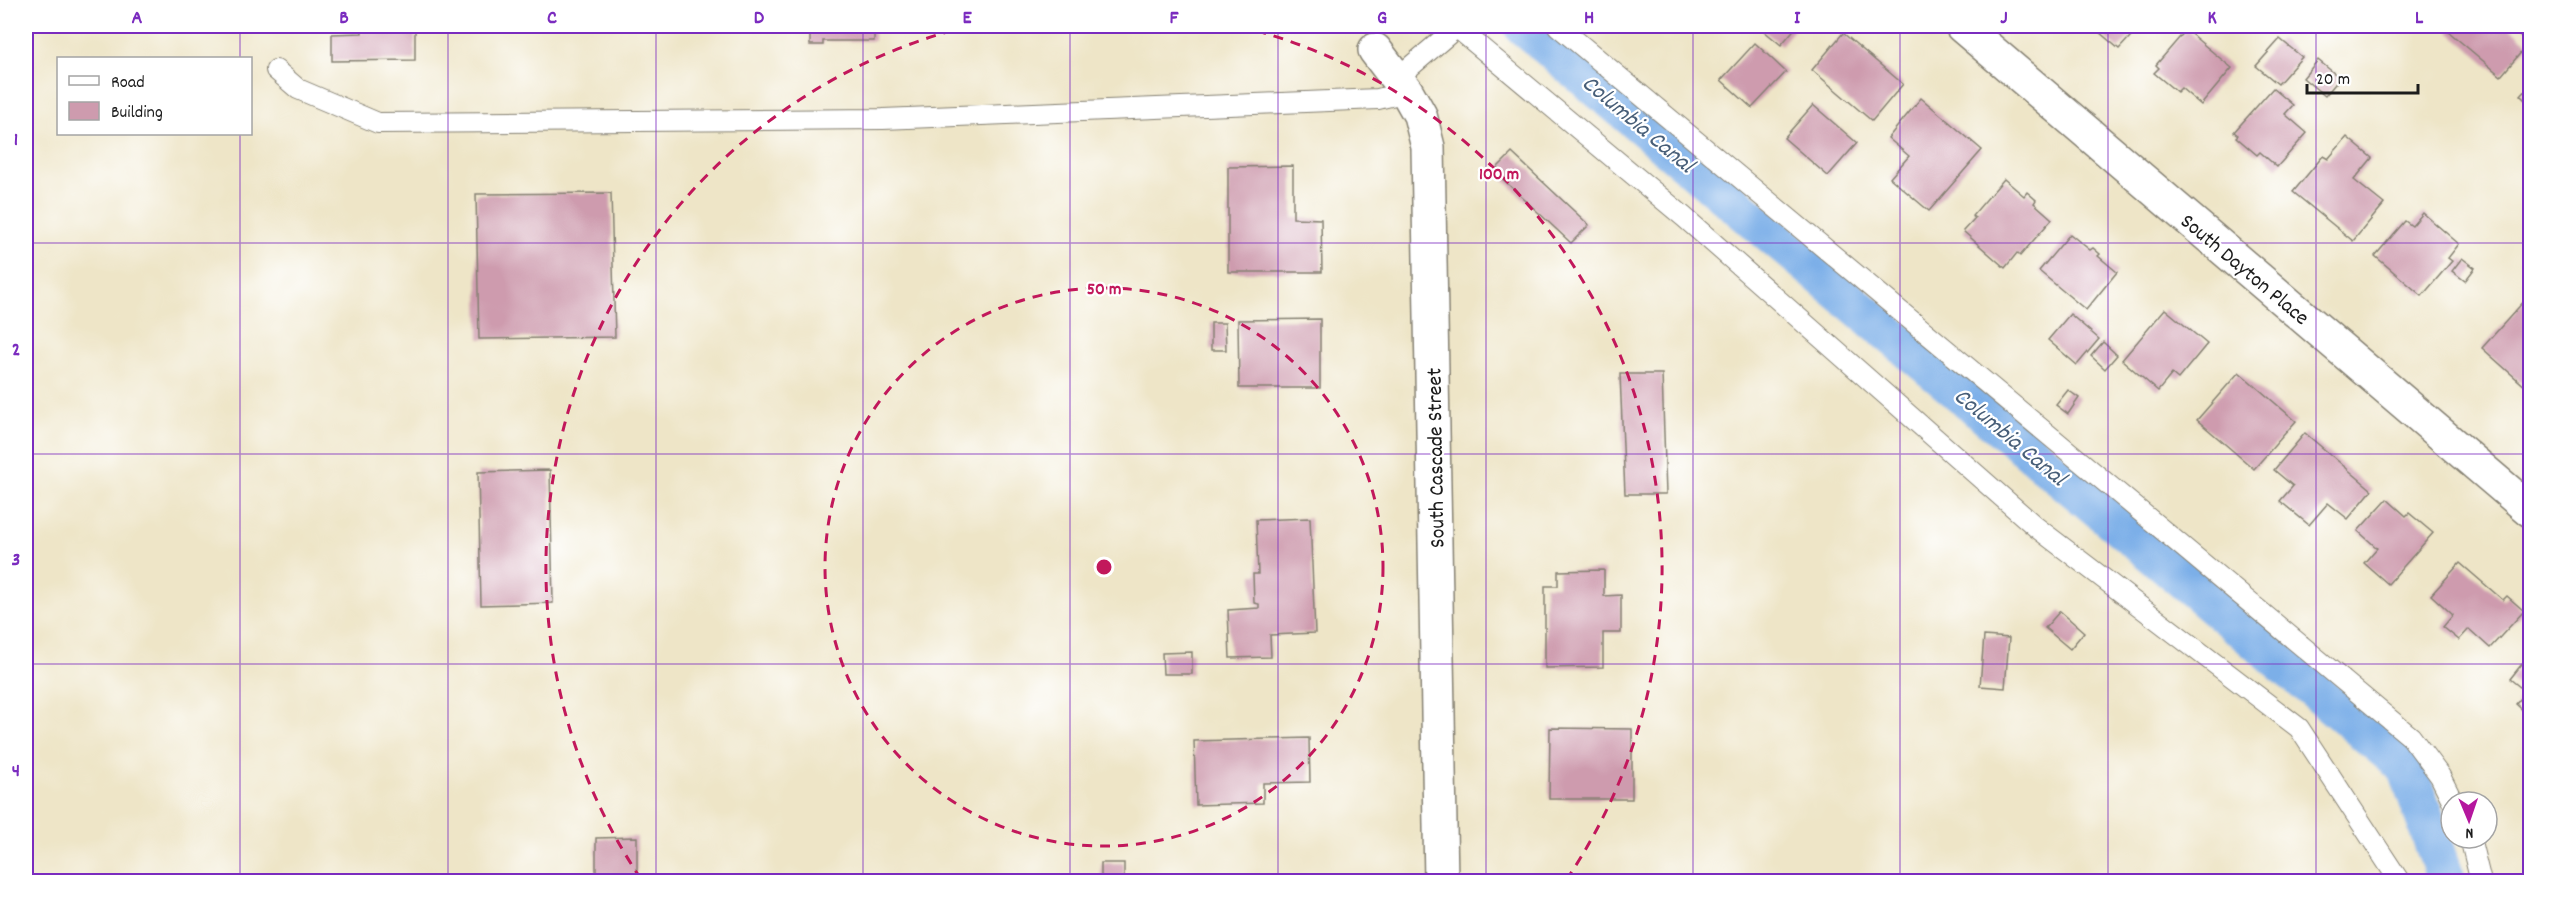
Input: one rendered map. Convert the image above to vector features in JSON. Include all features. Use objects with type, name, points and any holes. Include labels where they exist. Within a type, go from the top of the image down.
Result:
[{"type":"street","name":"South Dayton Place","points":[[1962,26],[2530,510]]},
{"type":"street","name":"South Cascade Street","points":[[1376,50],[1402,85],[1420,115],[1428,147],[1441,882]]},
{"type":"lane","points":[[276,70],[298,89],[378,123],[883,119],[1378,99],[1402,85],[1456,26],[1684,217],[2036,526],[2299,728],[2400,882]]},
{"type":"lane","points":[[1558,26],[2411,737],[2440,776],[2447,790]]},
{"type":"lane","points":[[2473,850],[2481,882]]},
{"type":"building","points":[[362,26],[415,26],[415,60],[332,61],[332,34],[362,33]]},
{"type":"building","points":[[810,26],[874,26],[874,41],[823,41],[823,45],[810,45]]},
{"type":"building","points":[[1758,26],[1797,26],[1781,45]]},
{"type":"building","points":[[2092,26],[2140,26],[2119,49]]},
{"type":"building","points":[[2455,26],[2508,26],[2529,43],[2501,76],[2449,32]]},
{"type":"building","points":[[2186,30],[2232,68],[2201,105],[2181,88],[2177,92],[2154,73],[2159,68],[2156,65]]},
{"type":"building","points":[[1843,33],[1903,84],[1872,121],[1812,70]]},
{"type":"building","points":[[2280,39],[2302,57],[2278,84],[2256,66]]},
{"type":"building","points":[[1755,43],[1786,72],[1752,108],[1721,80]]},
{"type":"building","points":[[2318,60],[2340,78],[2325,96],[2303,78]]},
{"type":"building","points":[[2530,86],[2530,105],[2521,96]]},
{"type":"building","points":[[2273,88],[2293,105],[2285,114],[2307,133],[2277,167],[2260,152],[2257,155],[2236,137],[2238,135],[2234,132]]},
{"type":"building","points":[[1921,98],[1982,150],[1929,211],[1890,178],[1909,156],[1888,138]]},
{"type":"building","points":[[1813,105],[1857,143],[1828,176],[1784,138]]},
{"type":"building","points":[[2347,137],[2372,158],[2354,180],[2384,204],[2353,241],[2293,192],[2323,156],[2328,159]]},
{"type":"building","points":[[1512,153],[1589,225],[1571,243],[1494,171]]},
{"type":"building","points":[[1293,166],[1293,218],[1321,219],[1322,272],[1228,272],[1228,167]]},
{"type":"building","points":[[2004,179],[2024,196],[2027,192],[2036,200],[2034,203],[2052,219],[2020,256],[2017,253],[2005,268],[1963,231],[1975,218],[1972,216]]},
{"type":"building","points":[[611,193],[615,337],[479,339],[476,194]]},
{"type":"building","points":[[2423,213],[2459,244],[2448,258],[2452,261],[2422,296],[2375,256],[2405,221],[2412,226]]},
{"type":"building","points":[[2070,234],[2090,250],[2093,248],[2100,254],[2098,256],[2117,272],[2086,310],[2039,271]]},
{"type":"building","points":[[2462,258],[2475,268],[2465,281],[2452,271]]},
{"type":"building","points":[[2526,299],[2530,303],[2530,383],[2527,388],[2482,348]]},
{"type":"building","points":[[2165,309],[2207,344],[2178,379],[2172,374],[2158,391],[2122,360]]},
{"type":"building","points":[[2070,314],[2099,339],[2077,365],[2048,340]]},
{"type":"building","points":[[1320,319],[1320,388],[1239,388],[1238,320]]},
{"type":"building","points":[[1211,323],[1225,323],[1226,350],[1211,350]]},
{"type":"building","points":[[2103,342],[2117,355],[2105,369],[2091,356]]},
{"type":"building","points":[[2239,372],[2296,421],[2254,469],[2197,420]]},
{"type":"building","points":[[1620,374],[1662,374],[1666,494],[1625,494]]},
{"type":"building","points":[[2068,390],[2079,398],[2068,414],[2056,405]]},
{"type":"building","points":[[2305,433],[2372,490],[2348,519],[2328,503],[2309,525],[2280,501],[2293,486],[2274,470]]},
{"type":"building","points":[[550,470],[553,603],[481,605],[478,472]]},
{"type":"building","points":[[2387,499],[2406,516],[2409,513],[2433,533],[2388,584],[2364,563],[2377,548],[2358,531]]},
{"type":"building","points":[[1310,518],[1315,633],[1270,635],[1271,657],[1230,658],[1228,610],[1259,608],[1259,604],[1254,603],[1253,574],[1258,574],[1256,520]]},
{"type":"building","points":[[2460,563],[2503,600],[2507,596],[2524,611],[2490,648],[2469,629],[2459,640],[2443,627],[2453,615],[2431,595]]},
{"type":"building","points":[[1604,570],[1604,596],[1621,595],[1621,633],[1603,633],[1603,667],[1545,668],[1545,586],[1558,586],[1558,571]]},
{"type":"building","points":[[2060,611],[2084,632],[2070,649],[2045,628]]},
{"type":"building","points":[[1984,636],[2009,638],[2005,688],[1980,686]]},
{"type":"building","points":[[1192,652],[1192,674],[1163,674],[1162,653]]},
{"type":"building","points":[[2530,654],[2530,717],[2516,704],[2526,692],[2510,679]]},
{"type":"building","points":[[1550,728],[1632,729],[1632,799],[1549,799]]},
{"type":"building","points":[[1309,738],[1310,782],[1263,783],[1263,803],[1196,805],[1194,741]]},
{"type":"building","points":[[637,837],[637,876],[596,877],[596,838]]},
{"type":"building","points":[[1101,863],[1124,863],[1124,882],[1101,882]]},
{"type":"waterway","name":"Columbia Canal","points":[[1523,26],[2407,768],[2447,882]]}]
